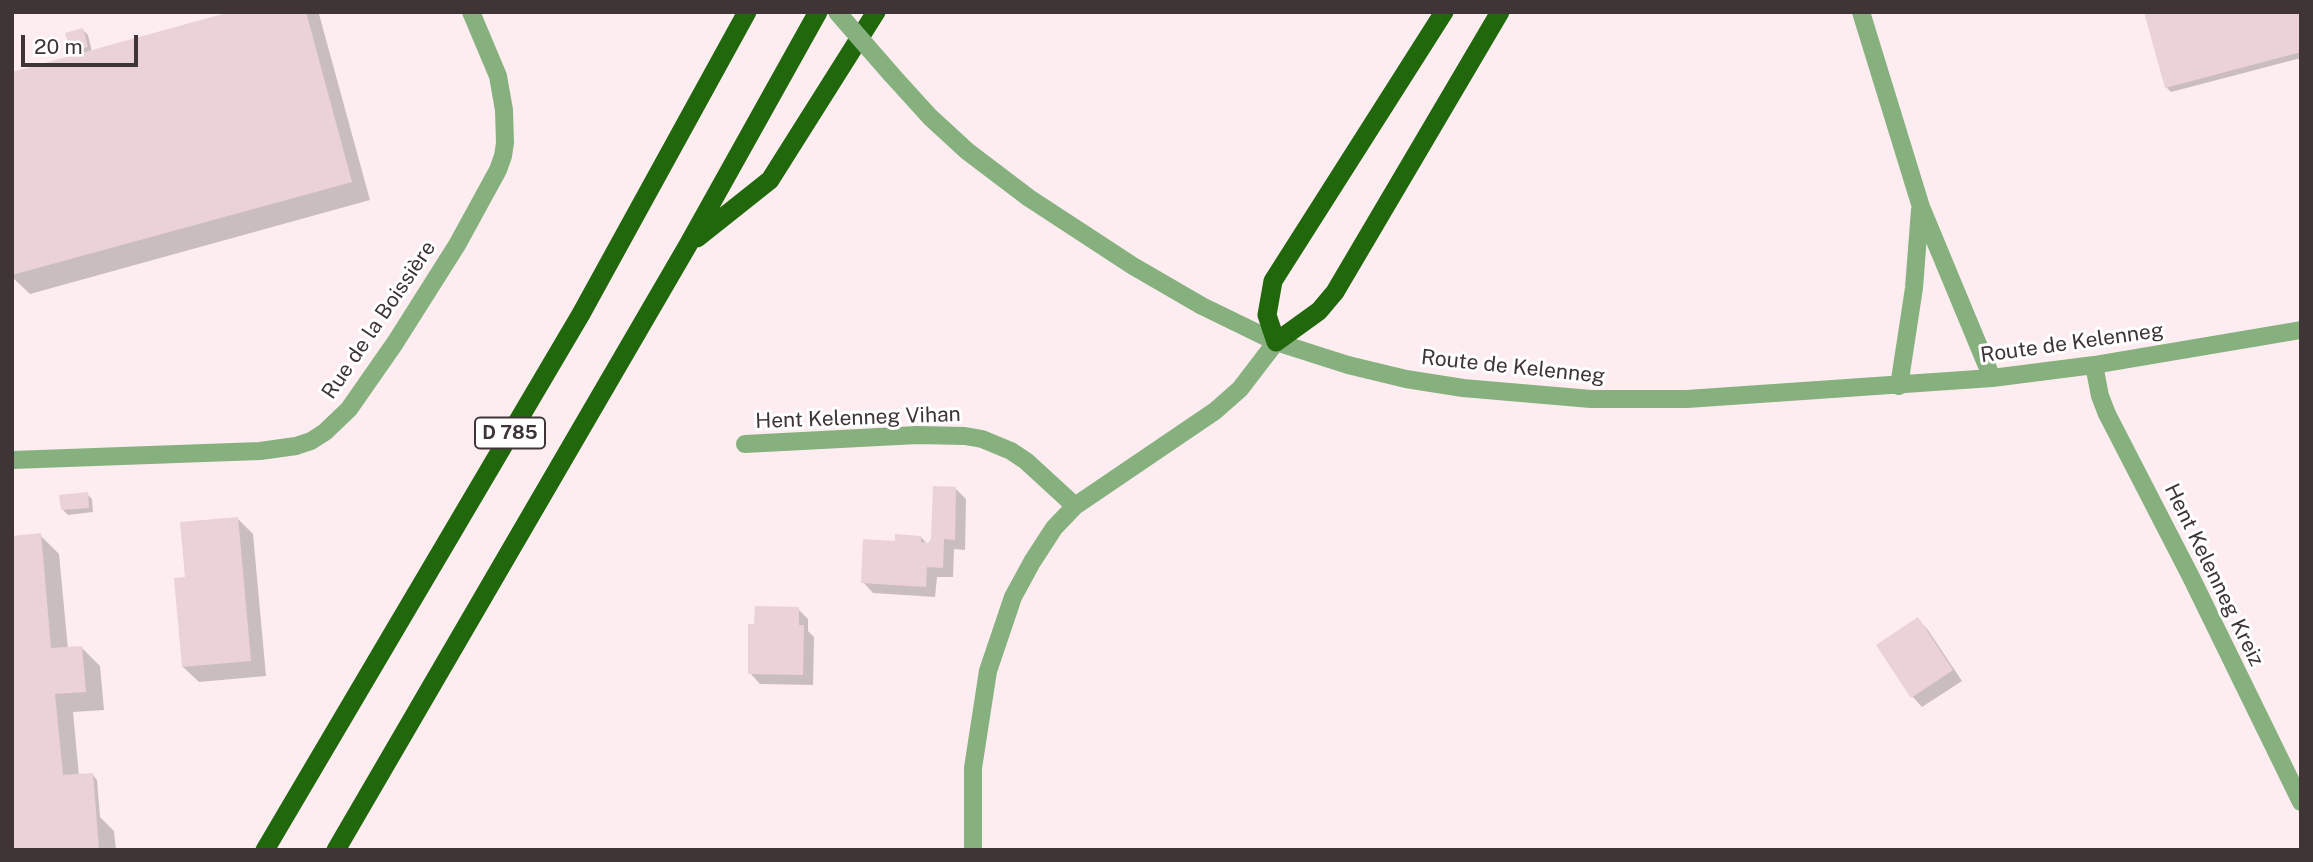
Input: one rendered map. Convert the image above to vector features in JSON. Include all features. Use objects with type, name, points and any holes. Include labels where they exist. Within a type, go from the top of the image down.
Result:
[{"type":"highway","name":"D 785","points":[[265,850],[581,314],[747,12]]},
{"type":"highway","name":"D 785","points":[[337,850],[688,245],[818,12]]},
{"type":"highway","points":[[688,245],[770,180],[876,12]]},
{"type":"highway","points":[[1444,12],[1273,281],[1267,315],[1276,342],[1320,311],[1335,292],[1500,12]]},
{"type":"street","name":"Rue de la Boissière","points":[[12,460],[260,451],[312,442],[349,409],[395,343],[457,245],[500,163],[505,143],[505,110],[498,76],[471,12]]},
{"type":"street","name":"Route de Kelenneg","points":[[837,12],[930,117],[967,151],[1029,198],[1133,266],[1202,306],[1276,342],[1348,365],[1406,379],[1463,388],[1591,400],[1687,398],[1992,378],[2094,365],[2301,330]]},
{"type":"street","points":[[1861,12],[1920,207],[1992,378]]},
{"type":"street","points":[[1899,386],[1914,288],[1920,207]]},
{"type":"street","points":[[973,850],[973,768],[988,671],[1013,597],[1032,562],[1054,528],[1075,506],[1216,411],[1240,388],[1276,342]]},
{"type":"street","name":"Hent Kelenneg Kreiz","points":[[2094,365],[2100,396],[2107,414],[2191,577],[2301,802]]},
{"type":"street","name":"Hent Kelenneg Vihan","points":[[745,444],[917,435],[973,438],[1019,456],[1075,506]]},
{"type":"building","points":[[230,12],[306,12],[352,182],[12,275],[12,72]]},
{"type":"building","points":[[2144,12],[2301,12],[2301,52],[2165,88]]},
{"type":"building","points":[[83,28],[88,47],[71,52],[65,33]]},
{"type":"building","points":[[933,486],[956,487],[955,540],[944,539],[943,568],[927,567],[926,587],[861,583],[863,539],[895,541],[895,534],[921,536],[921,542],[928,543],[931,539]]},
{"type":"building","points":[[88,492],[89,508],[61,510],[59,495]]},
{"type":"building","points":[[238,517],[251,661],[182,667],[174,578],[185,577],[180,522]]},
{"type":"building","points":[[41,533],[51,648],[82,646],[86,692],[55,694],[63,775],[93,773],[99,850],[12,850],[12,536]]},
{"type":"building","points":[[755,606],[799,607],[799,625],[804,625],[803,675],[748,674],[748,624],[754,624]]},
{"type":"building","points":[[1918,617],[1953,670],[1911,698],[1876,645]]}]
